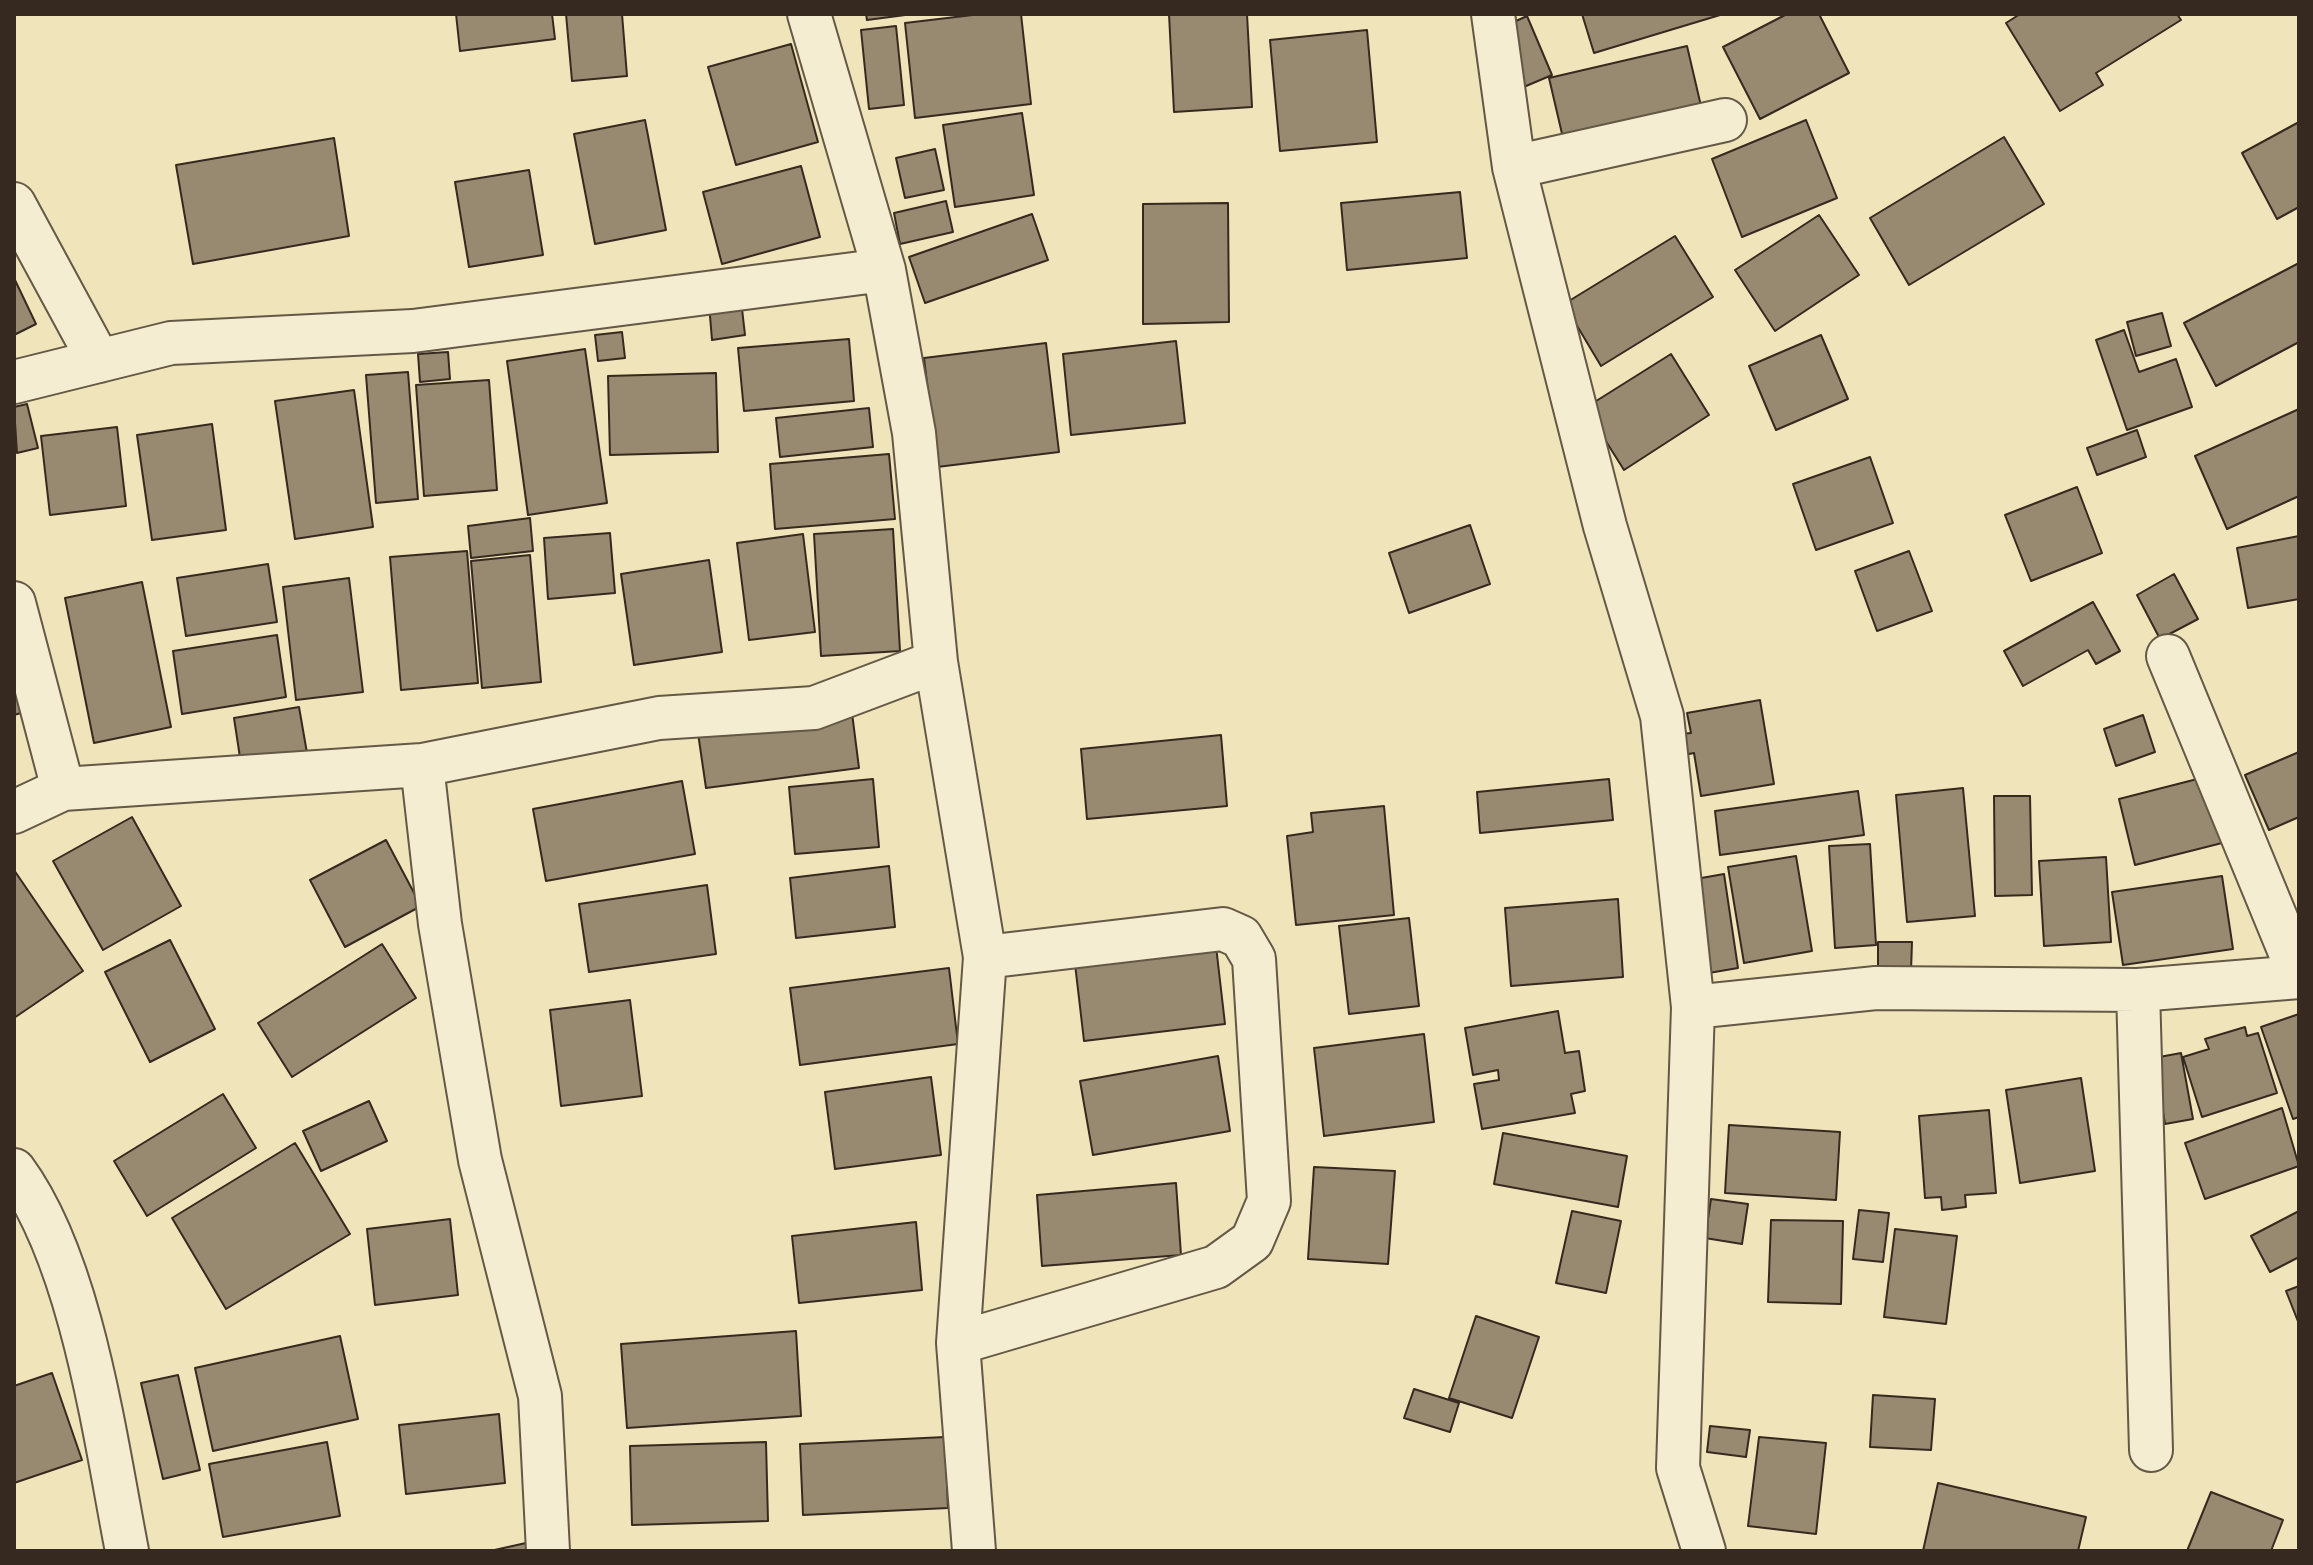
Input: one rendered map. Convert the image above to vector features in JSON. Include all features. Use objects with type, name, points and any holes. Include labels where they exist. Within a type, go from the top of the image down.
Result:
[{"type":"street","points":[[809,14],[884,270],[914,433],[936,662],[985,957],[958,1343],[974,1551]]},
{"type":"street","points":[[1493,14],[1514,167],[1605,526],[1662,716],[1693,1007],[1678,1468],[1704,1551]]},
{"type":"street","points":[[1514,167],[1725,120]]},
{"type":"street","points":[[14,204],[99,361]]},
{"type":"street","points":[[14,382],[171,343],[413,331],[884,270]]},
{"type":"street","points":[[14,603],[63,789]]},
{"type":"street","points":[[1693,1007],[1876,988],[2138,990],[2299,975],[2168,656]]},
{"type":"street","points":[[14,812],[63,789],[422,765],[659,718],[814,708],[936,662]]},
{"type":"street","points":[[422,765],[440,924],[480,1160],[540,1396],[548,1551]]},
{"type":"street","points":[[958,1343],[1216,1267],[1252,1241],[1269,1201],[1254,959],[1241,937],[1223,929],[985,957]]},
{"type":"street","points":[[2138,990],[2151,1450]]},
{"type":"street","points":[[14,1170],[26,1187],[72,1290],[127,1551]]},
{"type":"building","points":[[456,14],[552,14],[555,39],[460,51]]},
{"type":"building","points":[[566,14],[622,14],[627,76],[572,81]]},
{"type":"building","points":[[866,14],[913,14],[867,20]]},
{"type":"building","points":[[981,14],[1021,14],[1031,104],[915,118],[905,23]]},
{"type":"building","points":[[1169,14],[1247,14],[1252,107],[1174,112]]},
{"type":"building","points":[[1582,14],[1720,14],[1720,15],[1594,53]]},
{"type":"building","points":[[1787,14],[1819,14],[1849,73],[1760,119],[1723,47]]},
{"type":"building","points":[[2020,14],[2177,14],[2181,20],[2096,73],[2103,85],[2060,111],[2006,23]]},
{"type":"building","points":[[1527,16],[1552,75],[1519,89],[1494,31]]},
{"type":"building","points":[[896,26],[904,105],[869,109],[861,30]]},
{"type":"building","points":[[1367,30],[1377,142],[1280,151],[1270,40]]},
{"type":"building","points":[[791,44],[818,142],[736,165],[708,67]]},
{"type":"building","points":[[1687,46],[1701,106],[1563,138],[1549,78]]},
{"type":"building","points":[[1022,113],[1034,195],[955,207],[943,125]]},
{"type":"building","points":[[645,120],[666,230],[595,244],[574,134]]},
{"type":"building","points":[[1806,120],[1837,198],[1742,237],[1712,159]]},
{"type":"building","points":[[2299,122],[2299,207],[2277,219],[2242,153]]},
{"type":"building","points":[[2004,137],[2044,204],[1909,285],[1870,218]]},
{"type":"building","points":[[334,138],[349,236],[193,264],[176,165]]},
{"type":"building","points":[[935,149],[944,190],[905,198],[896,158]]},
{"type":"building","points":[[801,166],[820,237],[722,264],[703,192]]},
{"type":"building","points":[[529,170],[543,255],[469,267],[455,182]]},
{"type":"building","points":[[1460,192],[1467,258],[1347,270],[1341,203]]},
{"type":"building","points":[[946,201],[953,232],[900,244],[894,213]]},
{"type":"building","points":[[1228,203],[1229,322],[1143,324],[1143,204]]},
{"type":"building","points":[[1032,214],[1048,260],[925,303],[909,257]]},
{"type":"building","points":[[1819,215],[1859,275],[1775,331],[1735,270]]},
{"type":"building","points":[[1675,236],[1713,297],[1601,366],[1564,304]]},
{"type":"building","points":[[2299,263],[2299,342],[2216,386],[2184,323]]},
{"type":"building","points":[[14,278],[36,324],[14,335]]},
{"type":"building","points":[[741,300],[745,335],[712,340],[709,304]]},
{"type":"building","points":[[2162,313],[2171,346],[2136,356],[2127,322]]},
{"type":"building","points":[[2124,330],[2139,372],[2176,359],[2192,407],[2127,430],[2096,340]]},
{"type":"building","points":[[622,332],[625,358],[598,361],[595,335]]},
{"type":"building","points":[[1821,335],[1848,399],[1776,430],[1749,366]]},
{"type":"building","points":[[849,339],[854,401],[744,411],[738,348]]},
{"type":"building","points":[[1176,341],[1185,423],[1071,435],[1063,354]]},
{"type":"building","points":[[1046,343],[1059,452],[937,467],[924,358]]},
{"type":"building","points":[[585,349],[607,503],[528,515],[507,361]]},
{"type":"building","points":[[448,352],[450,379],[420,382],[418,354]]},
{"type":"building","points":[[1671,354],[1709,415],[1624,470],[1585,408]]},
{"type":"building","points":[[408,372],[418,499],[376,503],[366,375]]},
{"type":"building","points":[[716,373],[718,452],[610,455],[608,376]]},
{"type":"building","points":[[489,380],[497,490],[424,496],[416,385]]},
{"type":"building","points":[[354,390],[373,527],[295,539],[275,401]]},
{"type":"building","points":[[27,404],[38,448],[17,453],[14,407]]},
{"type":"building","points":[[869,408],[873,447],[780,457],[776,418]]},
{"type":"building","points":[[2299,409],[2299,496],[2227,529],[2195,456]]},
{"type":"building","points":[[212,424],[226,530],[152,540],[137,435]]},
{"type":"building","points":[[117,427],[126,506],[50,515],[41,436]]},
{"type":"building","points":[[2137,430],[2146,457],[2097,475],[2087,448]]},
{"type":"building","points":[[889,454],[895,519],[775,529],[770,464]]},
{"type":"building","points":[[1870,457],[1893,523],[1816,550],[1793,484]]},
{"type":"building","points":[[2077,487],[2102,553],[2031,581],[2005,515]]},
{"type":"building","points":[[530,518],[533,551],[471,558],[468,526]]},
{"type":"building","points":[[1470,525],[1490,584],[1409,613],[1389,553]]},
{"type":"building","points":[[893,529],[900,651],[821,656],[814,534]]},
{"type":"building","points":[[610,533],[615,593],[548,599],[544,538]]},
{"type":"building","points":[[803,534],[815,632],[749,640],[737,543]]},
{"type":"building","points":[[2299,536],[2299,599],[2248,608],[2237,548]]},
{"type":"building","points":[[467,551],[478,683],[401,690],[390,557]]},
{"type":"building","points":[[1909,551],[1932,611],[1877,631],[1855,571]]},
{"type":"building","points":[[530,555],[541,682],[482,688],[471,561]]},
{"type":"building","points":[[709,560],[722,652],[634,665],[621,574]]},
{"type":"building","points":[[268,564],[277,622],[186,636],[177,578]]},
{"type":"building","points":[[2174,574],[2198,619],[2160,639],[2137,595]]},
{"type":"building","points":[[349,578],[363,692],[296,700],[283,587]]},
{"type":"building","points":[[142,582],[171,727],[94,743],[65,598]]},
{"type":"building","points":[[2093,602],[2120,651],[2096,664],[2088,650],[2023,686],[2004,651]]},
{"type":"building","points":[[277,635],[286,697],[182,714],[173,651]]},
{"type":"building","points":[[14,647],[31,710],[14,715]]},
{"type":"building","points":[[1760,700],[1774,784],[1701,796],[1694,753],[1684,755],[1680,734],[1691,733],[1687,713]]},
{"type":"building","points":[[299,707],[307,753],[241,764],[234,718]]},
{"type":"building","points":[[852,713],[859,768],[706,788],[698,733]]},
{"type":"building","points":[[2143,715],[2155,752],[2116,766],[2104,729]]},
{"type":"building","points":[[1221,735],[1227,806],[1087,819],[1081,749]]},
{"type":"building","points":[[2299,752],[2299,817],[2269,830],[2245,775]]},
{"type":"building","points":[[2209,776],[2226,842],[2135,865],[2119,799]]},
{"type":"building","points":[[873,779],[879,847],[795,854],[789,787]]},
{"type":"building","points":[[1609,779],[1613,820],[1480,833],[1477,792]]},
{"type":"building","points":[[682,781],[695,854],[546,881],[533,809]]},
{"type":"building","points":[[1963,788],[1975,916],[1907,922],[1896,795]]},
{"type":"building","points":[[1858,791],[1864,835],[1720,855],[1715,811]]},
{"type":"building","points":[[1994,796],[2030,796],[2032,895],[1995,896]]},
{"type":"building","points":[[1384,806],[1394,915],[1296,925],[1287,836],[1313,832],[1311,813]]},
{"type":"building","points":[[132,817],[181,906],[103,950],[53,861]]},
{"type":"building","points":[[386,840],[421,906],[345,947],[310,880]]},
{"type":"building","points":[[1870,844],[1876,945],[1835,948],[1829,846]]},
{"type":"building","points":[[1796,856],[1812,951],[1744,963],[1728,867]]},
{"type":"building","points":[[2106,857],[2111,942],[2044,946],[2039,861]]},
{"type":"building","points":[[889,866],[895,927],[796,938],[790,878]]},
{"type":"building","points":[[14,870],[83,971],[14,1018]]},
{"type":"building","points":[[1724,874],[1738,968],[1703,974],[1690,880]]},
{"type":"building","points":[[2222,876],[2233,949],[2123,965],[2112,892]]},
{"type":"building","points":[[707,885],[716,954],[589,972],[579,904]]},
{"type":"building","points":[[1618,899],[1623,977],[1511,986],[1505,908]]},
{"type":"building","points":[[1409,918],[1419,1006],[1349,1014],[1339,926]]},
{"type":"building","points":[[170,940],[215,1029],[150,1062],[105,972]]},
{"type":"building","points":[[1878,942],[1912,942],[1911,971],[1878,971]]},
{"type":"building","points":[[382,944],[416,998],[292,1077],[258,1023]]},
{"type":"building","points":[[1216,946],[1225,1024],[1084,1041],[1075,964]]},
{"type":"building","points":[[949,968],[958,1044],[800,1065],[790,988]]},
{"type":"building","points":[[630,1000],[642,1096],[561,1106],[550,1010]]},
{"type":"building","points":[[1558,1011],[1565,1053],[1579,1051],[1585,1091],[1571,1094],[1575,1113],[1482,1129],[1474,1084],[1499,1080],[1498,1070],[1473,1075],[1465,1028]]},
{"type":"building","points":[[2299,1014],[2299,1117],[2293,1119],[2261,1027]]},
{"type":"building","points":[[2245,1027],[2247,1036],[2258,1033],[2277,1093],[2202,1117],[2183,1057],[2209,1049],[2205,1039]]},
{"type":"building","points":[[1424,1034],[1434,1122],[1324,1136],[1314,1048]]},
{"type":"building","points":[[2181,1053],[2193,1119],[2165,1124],[2154,1058]]},
{"type":"building","points":[[1218,1056],[1230,1131],[1093,1155],[1080,1081]]},
{"type":"building","points":[[931,1077],[941,1155],[835,1169],[825,1092]]},
{"type":"building","points":[[2081,1078],[2095,1171],[2020,1183],[2006,1090]]},
{"type":"building","points":[[223,1094],[256,1148],[147,1216],[114,1161]]},
{"type":"building","points":[[369,1101],[387,1141],[321,1171],[303,1131]]},
{"type":"building","points":[[2282,1108],[2299,1166],[2205,1199],[2185,1143]]},
{"type":"building","points":[[1989,1110],[1996,1193],[1965,1195],[1966,1207],[1942,1210],[1941,1197],[1925,1198],[1919,1116]]},
{"type":"building","points":[[1729,1125],[1840,1132],[1836,1200],[1725,1193]]},
{"type":"building","points":[[1503,1133],[1627,1156],[1618,1207],[1494,1184]]},
{"type":"building","points":[[295,1143],[350,1234],[226,1309],[172,1218]]},
{"type":"building","points":[[1314,1167],[1395,1171],[1388,1264],[1308,1259]]},
{"type":"building","points":[[1176,1183],[1181,1255],[1042,1266],[1037,1195]]},
{"type":"building","points":[[1711,1199],[1748,1204],[1742,1244],[1705,1238]]},
{"type":"building","points":[[1859,1210],[1889,1213],[1883,1262],[1853,1259]]},
{"type":"building","points":[[1572,1211],[1621,1221],[1606,1293],[1556,1283]]},
{"type":"building","points":[[2299,1211],[2299,1257],[2270,1272],[2251,1236]]},
{"type":"building","points":[[450,1219],[458,1295],[375,1305],[367,1229]]},
{"type":"building","points":[[1771,1220],[1843,1221],[1841,1304],[1768,1302]]},
{"type":"building","points":[[916,1222],[922,1290],[799,1303],[792,1236]]},
{"type":"building","points":[[1895,1229],[1957,1236],[1946,1324],[1884,1317]]},
{"type":"building","points":[[2299,1286],[2299,1324],[2286,1291]]},
{"type":"building","points":[[1476,1316],[1539,1337],[1512,1418],[1449,1398]]},
{"type":"building","points":[[796,1331],[801,1416],[627,1428],[621,1344]]},
{"type":"building","points":[[340,1336],[358,1419],[213,1451],[195,1368]]},
{"type":"building","points":[[52,1373],[82,1460],[14,1483],[14,1386]]},
{"type":"building","points":[[178,1375],[200,1470],[163,1479],[141,1383]]},
{"type":"building","points":[[1414,1389],[1459,1403],[1450,1432],[1404,1418]]},
{"type":"building","points":[[1873,1395],[1935,1399],[1931,1450],[1870,1447]]},
{"type":"building","points":[[499,1414],[505,1483],[406,1494],[399,1425]]},
{"type":"building","points":[[1710,1426],[1750,1430],[1746,1457],[1707,1452]]},
{"type":"building","points":[[945,1437],[948,1508],[803,1515],[800,1444]]},
{"type":"building","points":[[1759,1437],[1826,1443],[1816,1534],[1748,1526]]},
{"type":"building","points":[[327,1442],[340,1516],[223,1537],[209,1464]]},
{"type":"building","points":[[766,1442],[768,1521],[632,1525],[630,1446]]},
{"type":"building","points":[[1938,1483],[2086,1517],[2078,1551],[1923,1551]]},
{"type":"building","points":[[2211,1492],[2283,1520],[2271,1551],[2187,1551]]},
{"type":"building","points":[[526,1543],[527,1551],[490,1551]]}]
